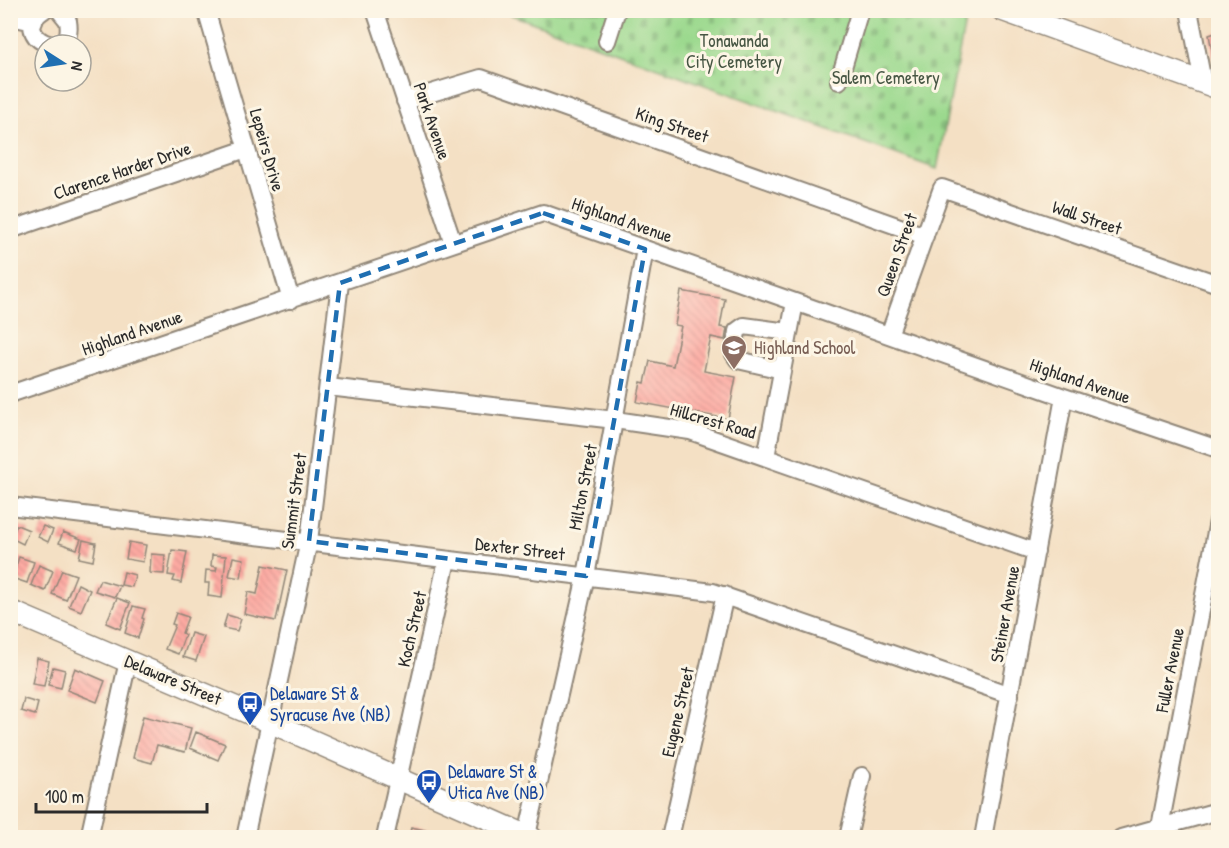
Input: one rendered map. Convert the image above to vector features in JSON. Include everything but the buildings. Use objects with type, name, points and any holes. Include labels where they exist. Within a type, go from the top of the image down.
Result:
[{"type":"main road","points":[[1002,10],[1211,85]]},
{"type":"main road","name":"Delaware Street","points":[[10,611],[398,777],[529,836]]},
{"type":"street","points":[[10,17],[39,16],[34,34],[48,45],[58,44],[66,38],[69,27],[59,10]]},
{"type":"street","name":"Lepeirs Drive","points":[[206,10],[291,300]]},
{"type":"street","name":"Park Avenue","points":[[375,10],[453,243]]},
{"type":"street","points":[[606,40],[617,10]]},
{"type":"street","points":[[839,81],[860,10]]},
{"type":"street","points":[[1189,10],[1211,85]]},
{"type":"street","name":"King Street","points":[[405,101],[481,78],[925,236]]},
{"type":"street","name":"Clarence Harder Drive","points":[[10,230],[246,149]]},
{"type":"street","name":"Queen Street","points":[[889,335],[942,188]]},
{"type":"street","name":"Wall Street","points":[[942,188],[1218,284]]},
{"type":"street","name":"Highland Avenue","points":[[10,394],[543,213],[1218,449]]},
{"type":"street","name":"Milton Street","points":[[529,836],[586,576],[645,249]]},
{"type":"street","name":"Summit Street","points":[[245,837],[309,542],[340,283]]},
{"type":"street","points":[[766,457],[795,302]]},
{"type":"street","points":[[782,370],[738,360],[734,354],[737,331],[744,326],[789,332]]},
{"type":"street","name":"Hillcrest Road","points":[[328,387],[669,426],[766,457],[1036,552]]},
{"type":"street","name":"Steiner Avenue","points":[[983,837],[1064,397]]},
{"type":"street","name":"Dexter Street","points":[[10,506],[725,595],[1010,695]]},
{"type":"street","name":"Fuller Avenue","points":[[1160,827],[1218,521]]},
{"type":"street","name":"Koch Street","points":[[385,837],[447,560]]},
{"type":"street","name":"Eugene Street","points":[[670,837],[725,595]]},
{"type":"street","points":[[89,837],[128,661]]},
{"type":"street","points":[[848,837],[862,776]]},
{"type":"street","points":[[1121,837],[1218,811]]},
{"type":"highlighted area","points":[[543,213],[645,249],[586,576],[309,541],[340,283]]},
{"type":"green space","name":"Salem Cemetery","points":[[951,10],[966,16],[937,169],[501,11]]},
{"type":"place","name":"Highland School","points":[[734,371]]},
{"type":"place","name":"Delaware St & Syracuse Ave (NB)","points":[[250,727]]},
{"type":"place","name":"Delaware St & Utica Ave (NB)","points":[[429,805]]},
{"type":"park label","name":"Tonawanda City Cemetery","points":[[734,51]]}]
